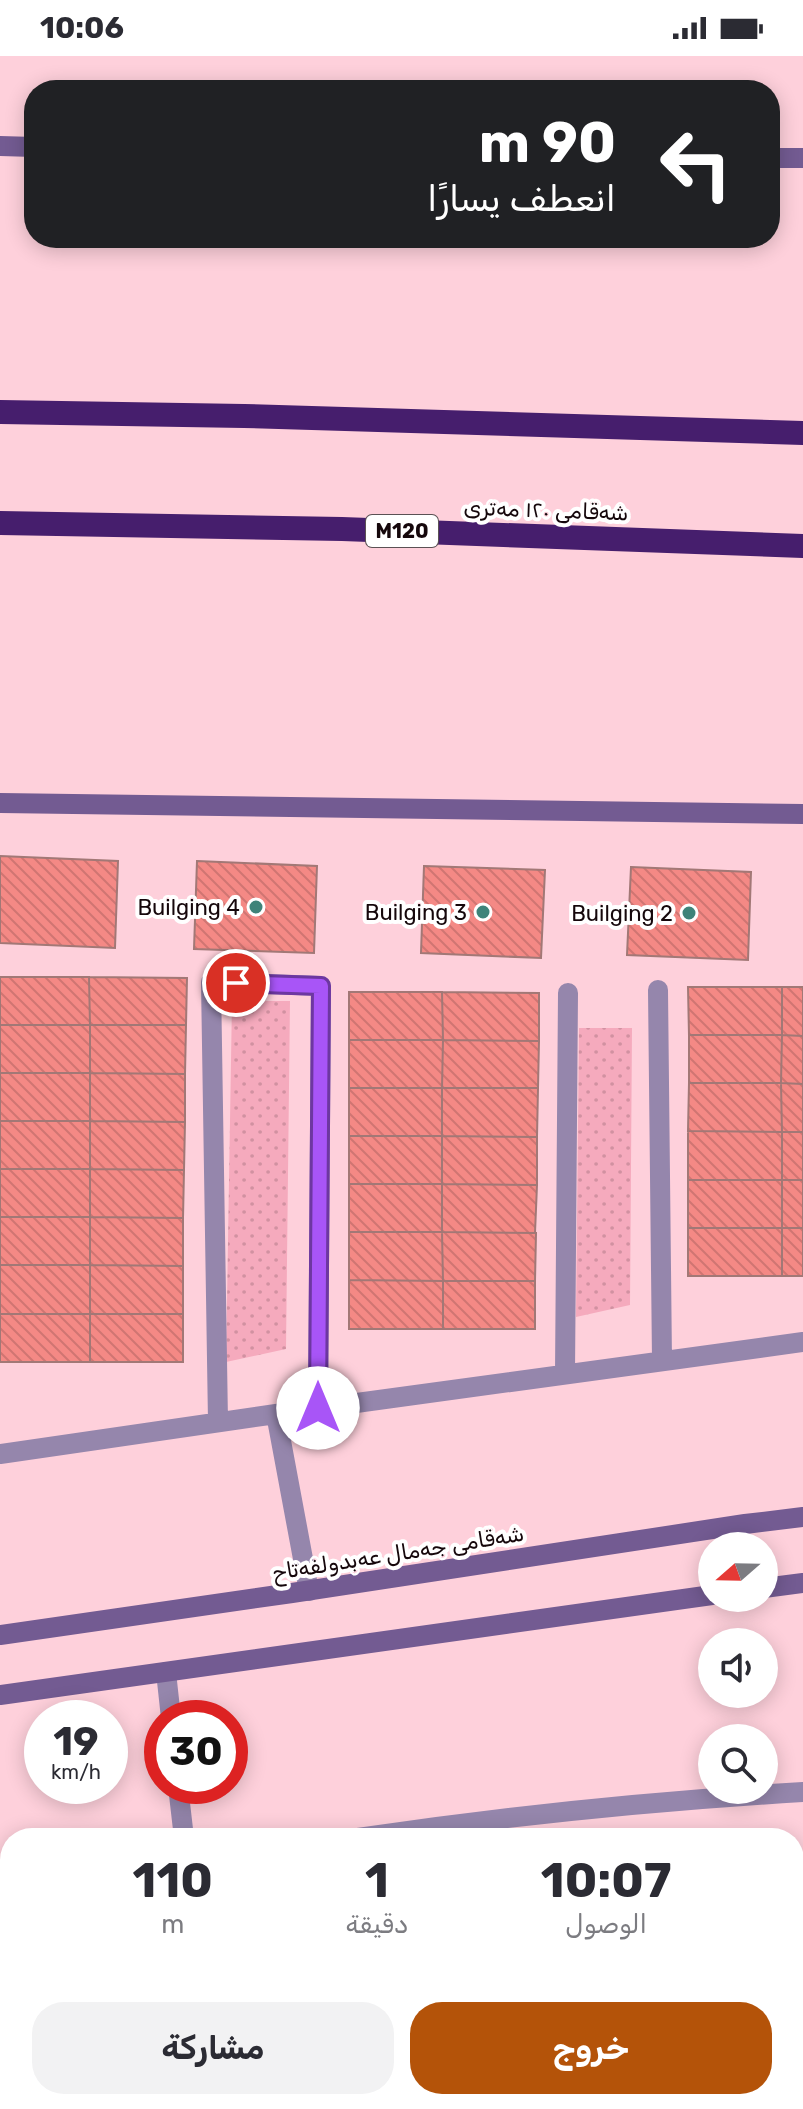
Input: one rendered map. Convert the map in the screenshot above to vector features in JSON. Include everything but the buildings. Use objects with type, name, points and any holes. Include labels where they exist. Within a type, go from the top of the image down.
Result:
[{"type":"highway","points":[[0,412],[276,416],[803,433]]},
{"type":"highway","name":"شەقامی ١٢٠ مەتری","points":[[0,523],[342,529],[803,546]]},
{"type":"main road","points":[[0,146],[24,147]]},
{"type":"main road","points":[[780,159],[800,160]]},
{"type":"main road","points":[[0,803],[803,814]]},
{"type":"main road","name":"شەقامی جەمال عەبدولفەتاح","points":[[0,1635],[803,1517]]},
{"type":"main road","points":[[778,1586],[803,1583]]},
{"type":"main road","points":[[0,1695],[698,1597]]},
{"type":"street","points":[[218,1422],[211,982],[321,986],[318,1408]]},
{"type":"street","points":[[658,990],[662,1361]]},
{"type":"street","points":[[565,1374],[568,993]]},
{"type":"street","points":[[0,1454],[803,1342]]},
{"type":"street","points":[[276,1414],[309,1591]]},
{"type":"street","points":[[166,1672],[169,1700]]},
{"type":"street","points":[[470,1828],[705,1798],[803,1792]]},
{"type":"street","points":[[180,1804],[183,1828]]},
{"type":"shaded area","points":[[232,1001],[290,1001],[286,1349],[226,1362]]},
{"type":"shaded area","points":[[579,1028],[632,1028],[630,1305],[576,1317]]},
{"type":"place","name":"Builging 4","points":[[256,907]]},
{"type":"place","name":"Builging 3","points":[[483,912]]},
{"type":"place","name":"Builging 2","points":[[689,913]]},
{"type":"route","points":[[236,983],[321,986],[318,1408]]}]
